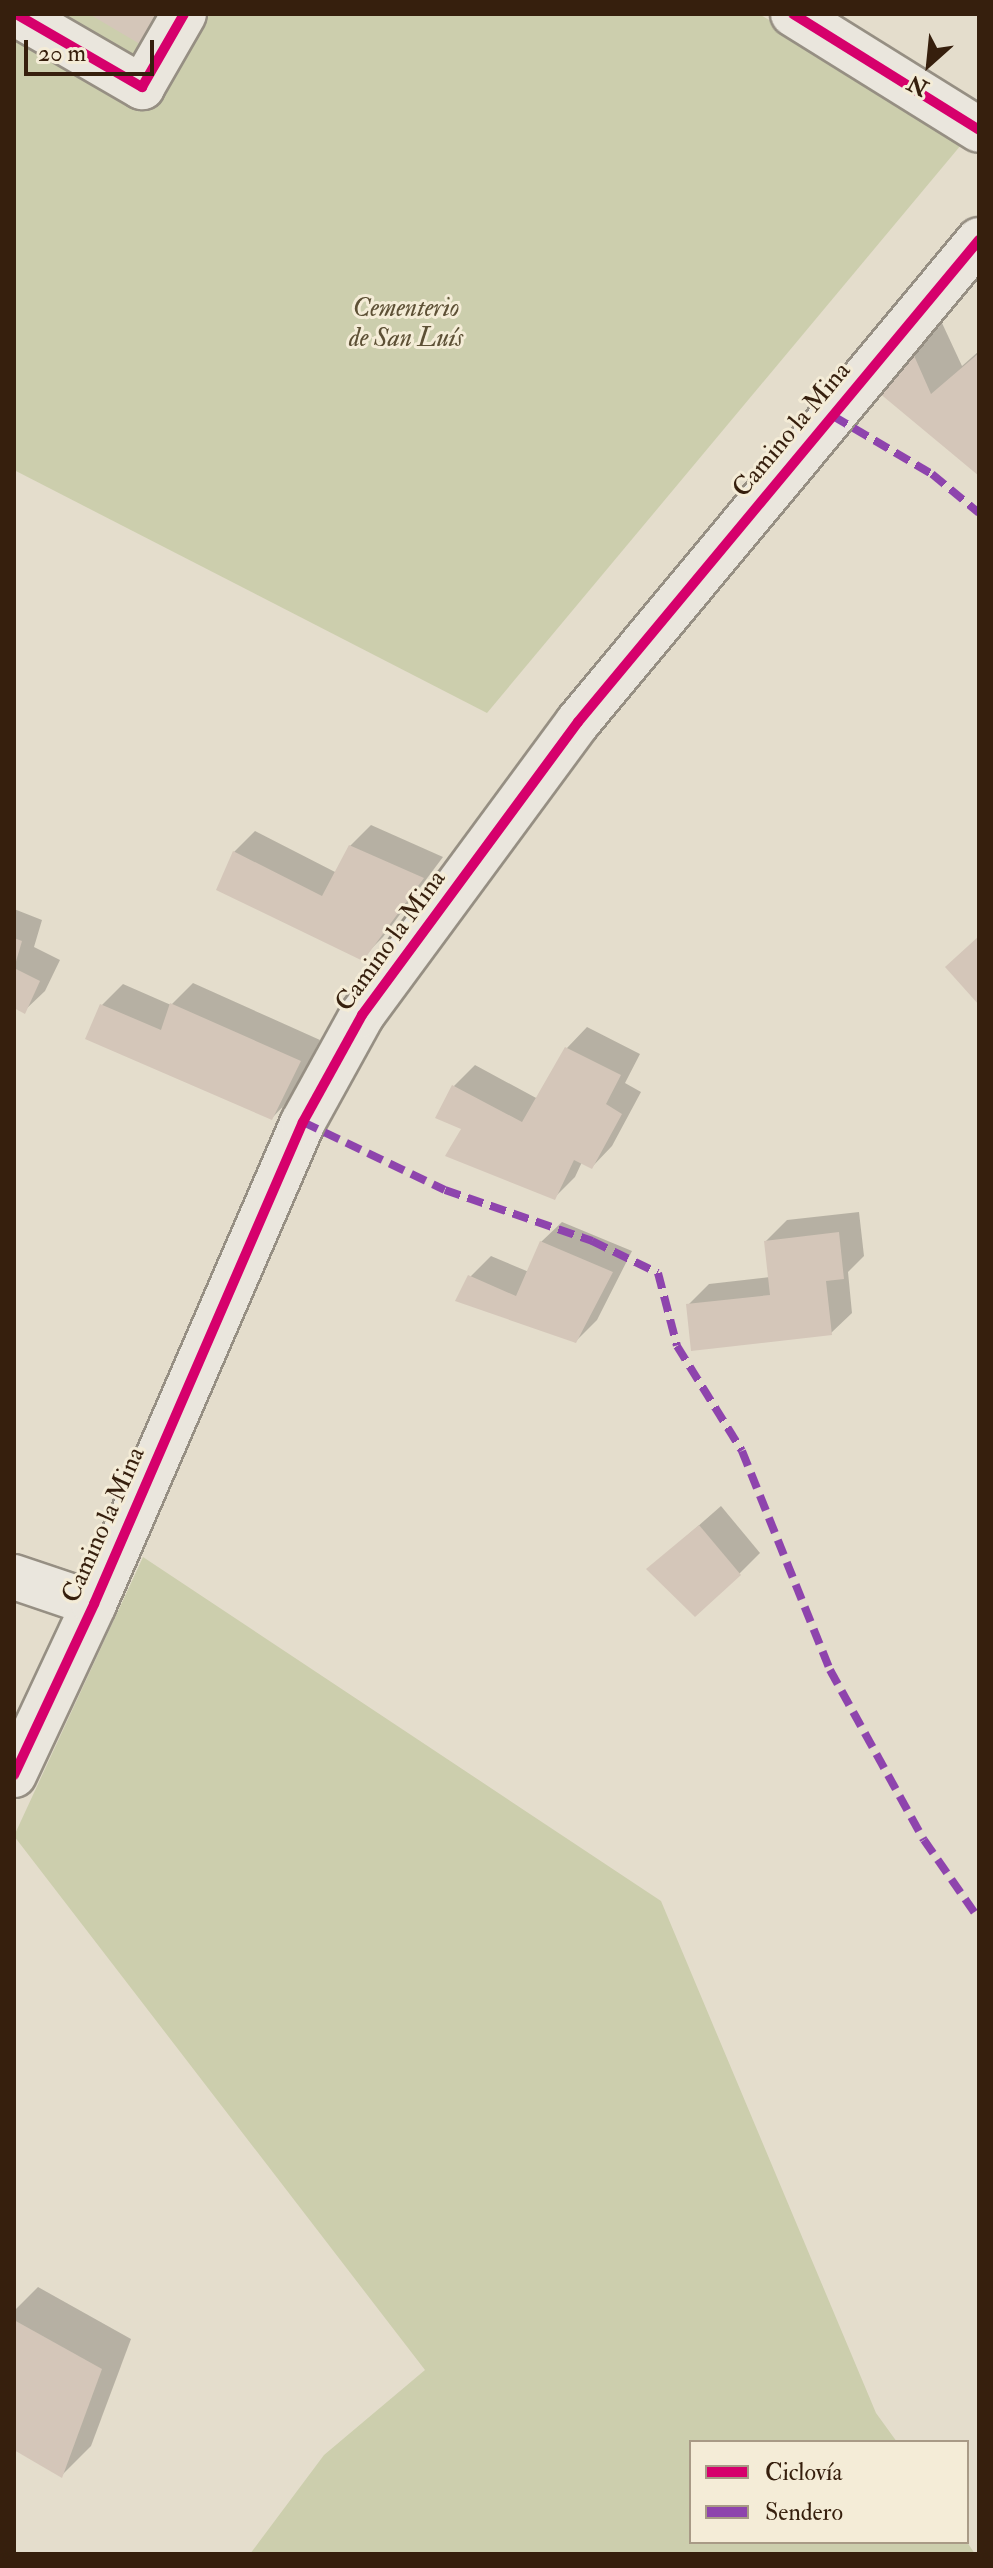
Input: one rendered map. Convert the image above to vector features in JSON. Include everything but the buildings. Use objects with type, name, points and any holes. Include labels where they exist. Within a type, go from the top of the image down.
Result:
[{"type":"street","points":[[16,14],[142,87],[184,14]]},
{"type":"street","points":[[793,14],[979,130]]},
{"type":"street","name":"Camino la Mina","points":[[14,1775],[94,1604],[303,1122],[362,1015],[578,722],[979,240]]},
{"type":"street","points":[[14,1577],[94,1604]]},
{"type":"green space","name":"Cementerio de San Luís","points":[[14,14],[759,14],[966,139],[487,713],[14,470]]},
{"type":"green space","points":[[143,1557],[661,1901],[876,2413],[896,2440],[689,2440],[689,2544],[968,2544],[975,2554],[250,2554],[324,2455],[425,2370],[14,1836]]},
{"type":"marked path","points":[[833,416],[932,474],[979,513]]},
{"type":"marked path","points":[[303,1122],[445,1190],[592,1241],[658,1273],[677,1346],[742,1451],[830,1670],[924,1840],[979,1919]]},
{"type":"cycle path","points":[[16,14],[142,87],[184,14]]},
{"type":"cycle path","points":[[793,14],[979,130]]},
{"type":"cycle path","points":[[14,1775],[94,1604],[303,1122],[362,1015],[578,722],[979,240]]}]
